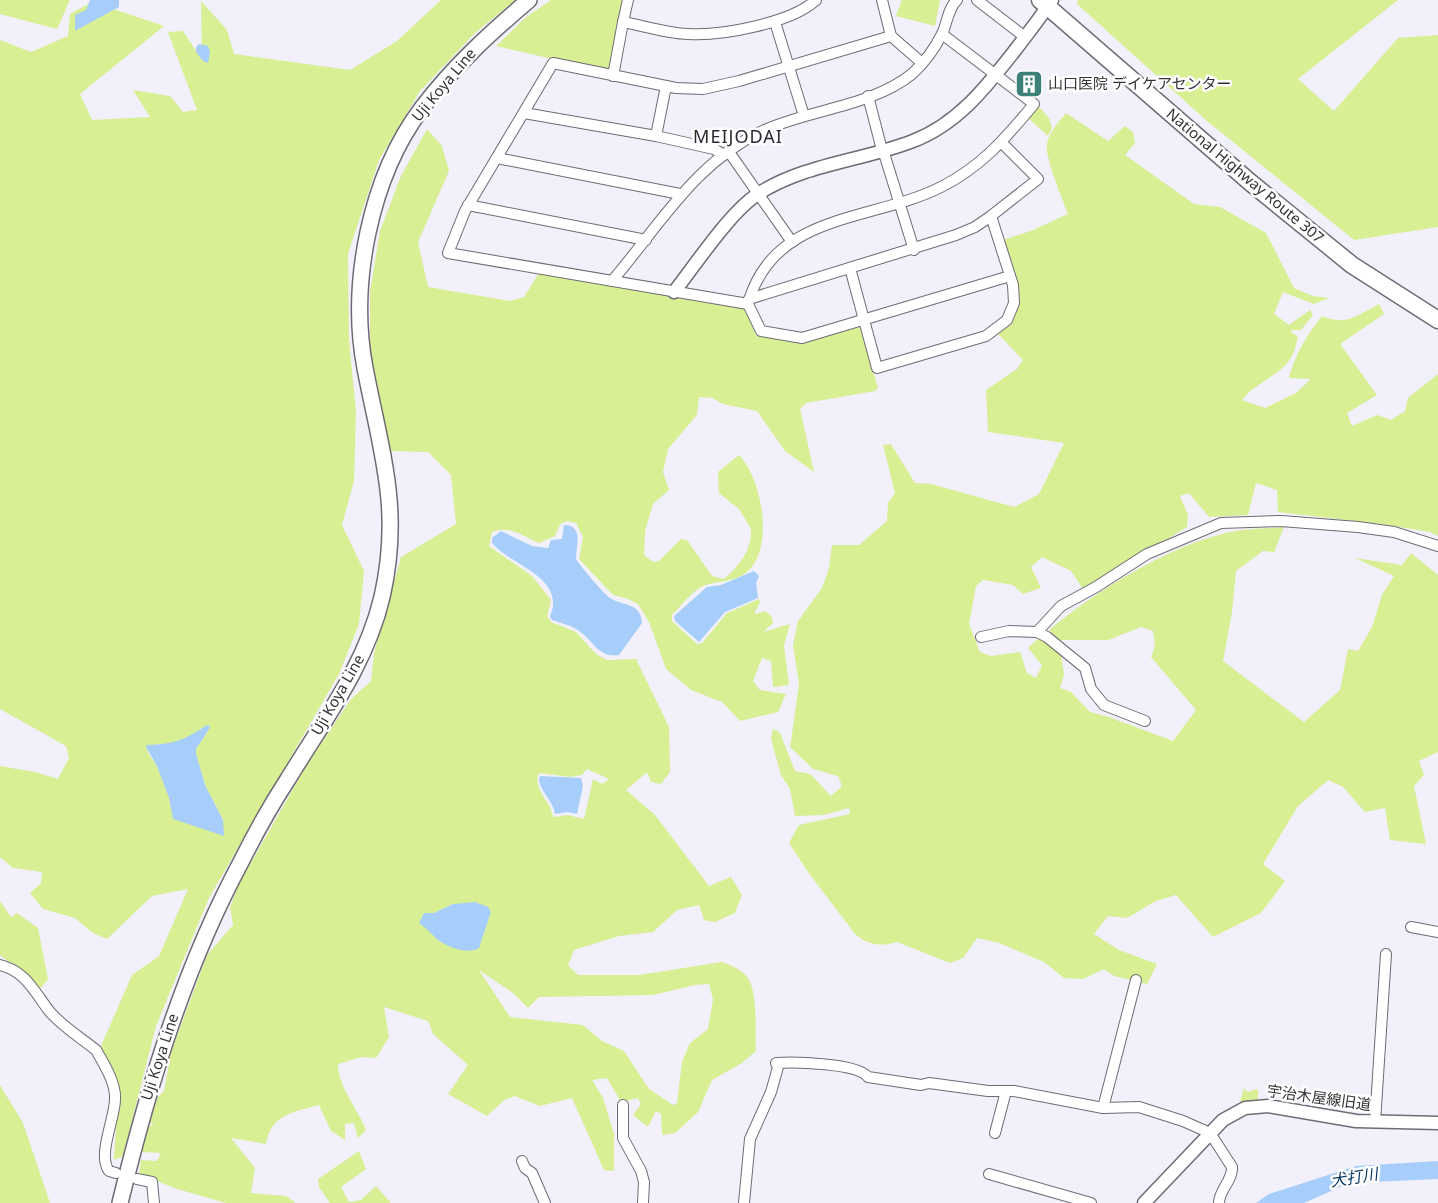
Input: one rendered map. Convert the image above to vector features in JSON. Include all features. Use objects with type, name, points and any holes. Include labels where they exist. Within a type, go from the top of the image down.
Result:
[{"type":"highway","name":"National Highway Route 307","points":[[1047,2],[1251,183],[1345,259],[1438,320]]},
{"type":"main road","name":"Uji Koya Line","points":[[120,1203],[152,1080],[200,945],[263,820],[346,688],[366,648],[378,612],[389,552],[390,501],[386,463],[364,364],[359,315],[363,257],[379,193],[398,148],[422,108],[484,38],[529,0]]},
{"type":"street","points":[[613,76],[628,0]]},
{"type":"street","points":[[624,22],[689,34],[722,32],[775,22],[802,12],[816,0]]},
{"type":"street","points":[[882,0],[891,36],[922,63]]},
{"type":"street","points":[[612,281],[646,240],[680,194],[726,153],[767,129],[892,87],[914,72],[942,34],[954,3],[957,0]]},
{"type":"street","points":[[977,0],[1025,37]]},
{"type":"street","points":[[674,292],[736,213],[758,194],[795,176],[912,142],[942,127],[965,109],[996,75],[1025,37],[1047,2]]},
{"type":"street","points":[[775,22],[804,116]]},
{"type":"street","points":[[748,302],[766,266],[792,242],[831,222],[899,203],[940,188],[977,165],[1002,143],[1034,104],[942,34]]},
{"type":"street","points":[[891,36],[720,86],[696,89],[666,86],[553,64],[468,205],[448,253],[674,292],[748,302],[850,268],[914,250],[975,227],[1038,178],[1002,143]]},
{"type":"street","points":[[656,136],[666,86]]},
{"type":"street","points":[[868,96],[914,250]]},
{"type":"street","points":[[524,113],[656,136],[726,153],[792,242]]},
{"type":"street","points":[[497,158],[680,194]]},
{"type":"street","points":[[468,205],[646,240]]},
{"type":"street","points":[[850,268],[878,368],[986,336],[1001,327],[1011,312],[1014,303],[1010,276],[990,216]]},
{"type":"street","points":[[748,302],[761,331],[802,338],[1010,276]]},
{"type":"street","points":[[1037,632],[1061,606],[1096,587],[1147,554],[1221,523],[1281,521],[1358,527],[1394,532],[1438,546]]},
{"type":"street","points":[[981,637],[1009,631],[1037,632],[1048,637],[1085,668],[1091,690],[1104,705],[1145,721]]},
{"type":"street","points":[[1411,927],[1438,932]]},
{"type":"street","points":[[1375,1122],[1386,954]]},
{"type":"street","points":[[0,965],[12,968],[22,975],[50,1012],[96,1050],[100,1056],[112,1081],[116,1099],[104,1161],[109,1171],[116,1173]]},
{"type":"street","points":[[1103,1108],[1136,980]]},
{"type":"street","points":[[744,1203],[750,1139],[771,1092],[778,1067],[776,1063],[800,1061],[856,1070],[865,1073],[868,1077],[921,1085],[929,1083],[988,1091],[1006,1091],[1103,1108],[1138,1107],[1183,1120],[1210,1133],[1232,1167],[1232,1173],[1221,1193],[1219,1203]]},
{"type":"street","points":[[995,1133],[1006,1091]]},
{"type":"street","points":[[623,1105],[623,1138],[641,1171],[644,1182],[643,1203]]},
{"type":"street","name":"宇治木屋線旧道","points":[[1144,1203],[1210,1133],[1224,1120],[1238,1111],[1260,1106],[1375,1122],[1438,1123]]},
{"type":"street","points":[[522,1161],[532,1173],[545,1203]]},
{"type":"street","points":[[989,1174],[1090,1203]]},
{"type":"street","points":[[137,1179],[152,1182],[154,1203]]},
{"type":"green space","points":[[0,0],[70,0],[57,29],[0,14]]},
{"type":"green space","points":[[441,0],[516,0],[476,32],[420,91],[379,160],[348,254],[349,340],[356,412],[354,481],[342,525],[364,571],[359,624],[339,674],[209,898],[156,1026],[123,1156],[114,1160],[118,1094],[101,1046],[132,975],[159,956],[188,889],[152,896],[107,939],[93,933],[75,918],[43,909],[30,893],[41,883],[42,872],[13,868],[0,857],[0,766],[35,772],[58,779],[69,758],[66,746],[0,709],[0,40],[31,52],[68,36],[70,14],[92,2],[164,26],[80,94],[92,120],[150,117],[133,90],[170,96],[183,112],[197,110],[168,32],[183,31],[202,60],[201,1],[227,30],[234,54],[350,70],[397,41]],"holes":[[[202,728],[209,729],[196,749],[196,754],[205,785],[223,820],[173,819],[165,785],[147,745],[176,741]]]},
{"type":"green space","points":[[551,0],[625,0],[611,66],[604,71],[496,46],[525,18]]},
{"type":"green space","points":[[902,0],[940,0],[935,26],[896,16]]},
{"type":"green space","points":[[1078,0],[1398,0],[1298,79],[1334,111],[1398,38],[1438,35],[1438,227],[1354,240],[1207,121],[1077,4]]},
{"type":"green space","points":[[1038,106],[1049,118],[1052,128],[1048,136],[1028,118]]},
{"type":"green space","points":[[1066,113],[1108,141],[1125,126],[1133,132],[1135,143],[1125,155],[1194,204],[1220,207],[1266,233],[1294,288],[1313,296],[1329,298],[1314,304],[1283,292],[1274,314],[1289,325],[1310,310],[1313,315],[1301,330],[1292,330],[1291,332],[1298,337],[1293,354],[1287,363],[1275,374],[1254,388],[1242,400],[1265,408],[1296,393],[1311,379],[1289,378],[1292,369],[1302,345],[1322,316],[1330,319],[1345,320],[1358,316],[1379,304],[1384,314],[1340,344],[1377,395],[1347,413],[1352,426],[1377,415],[1391,420],[1405,411],[1408,398],[1438,374],[1438,536],[1430,532],[1381,524],[1278,512],[1277,490],[1256,483],[1248,515],[1209,517],[1189,493],[1180,496],[1188,515],[1187,527],[1084,590],[1071,571],[1042,557],[1031,567],[1041,588],[1023,594],[1013,585],[983,580],[976,586],[969,624],[980,652],[991,656],[1020,652],[1027,673],[1036,678],[1042,665],[1028,648],[1039,638],[1061,654],[1064,675],[1060,688],[1071,692],[1090,712],[1109,717],[1173,741],[1196,710],[1151,657],[1155,646],[1153,631],[1141,627],[1108,640],[1058,640],[1049,630],[1088,600],[1110,586],[1133,572],[1180,549],[1233,531],[1284,527],[1274,552],[1263,551],[1236,571],[1232,612],[1223,661],[1304,722],[1340,690],[1348,649],[1358,651],[1372,627],[1382,595],[1394,576],[1355,558],[1402,565],[1411,553],[1438,575],[1438,752],[1419,761],[1424,775],[1414,786],[1426,844],[1390,840],[1385,808],[1365,812],[1343,787],[1328,780],[1298,806],[1263,864],[1285,881],[1261,913],[1213,937],[1176,895],[1156,901],[1127,918],[1108,916],[1094,934],[1119,950],[1157,964],[1147,984],[1114,976],[1104,969],[1083,979],[1064,978],[1044,962],[999,943],[977,938],[963,958],[950,963],[897,942],[875,944],[860,938],[808,872],[789,843],[799,825],[850,814],[849,808],[824,815],[795,816],[790,789],[781,775],[771,739],[773,729],[780,733],[795,771],[810,774],[831,796],[842,786],[838,776],[813,769],[790,747],[799,684],[793,645],[798,621],[822,588],[829,568],[832,545],[859,545],[887,521],[888,503],[895,493],[883,445],[891,444],[915,483],[931,484],[1014,507],[1039,494],[1064,443],[988,432],[986,390],[1017,369],[1023,360],[998,334],[1004,329],[1015,313],[1003,240],[1033,230],[1068,214],[1048,158],[1047,149],[1050,135]]},
{"type":"green space","points":[[427,129],[442,146],[449,171],[418,242],[428,287],[510,301],[524,297],[539,273],[745,309],[756,335],[803,342],[860,327],[878,388],[875,391],[806,403],[800,409],[814,472],[785,451],[757,411],[723,404],[712,398],[699,397],[697,415],[668,449],[663,472],[669,490],[653,504],[645,531],[644,555],[653,562],[659,561],[681,539],[687,540],[712,576],[724,579],[744,557],[751,537],[751,529],[739,509],[719,493],[718,472],[739,455],[754,480],[759,496],[763,531],[761,547],[756,561],[742,575],[731,580],[708,584],[699,588],[672,615],[672,621],[697,644],[702,643],[727,613],[759,599],[760,602],[754,614],[766,611],[772,617],[773,623],[763,632],[790,624],[784,645],[789,685],[773,687],[771,661],[762,658],[753,681],[760,690],[786,694],[778,712],[740,721],[722,702],[691,690],[666,669],[649,622],[638,604],[613,595],[579,559],[583,537],[576,523],[567,521],[560,524],[555,536],[539,543],[516,532],[498,530],[492,532],[489,546],[532,576],[551,600],[547,616],[551,622],[576,632],[596,654],[607,660],[636,659],[669,727],[670,772],[661,784],[651,782],[647,772],[626,790],[655,815],[709,886],[731,877],[742,895],[735,913],[715,922],[704,920],[699,905],[677,910],[653,932],[619,936],[574,950],[568,965],[578,975],[639,975],[722,962],[732,966],[746,975],[751,985],[755,1003],[756,1051],[742,1063],[712,1080],[698,1112],[675,1133],[662,1135],[661,1114],[656,1111],[648,1127],[633,1115],[641,1104],[638,1098],[621,1102],[607,1078],[592,1080],[603,1098],[614,1134],[614,1171],[604,1170],[572,1098],[540,1106],[515,1096],[504,1100],[487,1116],[448,1094],[468,1065],[433,1034],[428,1021],[384,1007],[389,1037],[376,1058],[361,1057],[338,1064],[341,1081],[366,1130],[358,1138],[354,1123],[345,1124],[345,1140],[331,1131],[319,1105],[278,1120],[269,1134],[266,1144],[231,1138],[255,1168],[251,1193],[286,1196],[296,1203],[226,1203],[177,1189],[139,1174],[141,1160],[157,1161],[161,1153],[141,1152],[148,1127],[154,1124],[150,1123],[155,1100],[164,1091],[171,1052],[207,955],[233,925],[230,907],[239,884],[306,766],[351,699],[371,681],[374,653],[401,557],[456,524],[451,475],[428,452],[388,451],[370,361],[370,292],[380,231],[401,176]],"holes":[[[587,769],[609,779],[602,784],[593,779],[584,819],[568,815],[553,817],[552,811],[538,785],[539,773],[571,777],[582,775]],[[453,904],[489,918],[479,947],[475,950],[438,940],[427,928],[434,913]],[[479,970],[513,993],[528,1008],[539,997],[653,995],[695,985],[709,984],[713,999],[708,1029],[690,1043],[682,1062],[677,1103],[673,1105],[649,1089],[624,1051],[602,1041],[583,1025],[510,1017]]]},
{"type":"green space","points":[[0,901],[11,917],[17,913],[38,928],[48,979],[39,990],[30,979],[0,955]]},
{"type":"green space","points":[[0,1085],[23,1123],[50,1203],[0,1203]]},
{"type":"green space","points":[[1244,1088],[1247,1092],[1258,1089],[1258,1100],[1239,1106]]},
{"type":"green space","points":[[359,1151],[366,1169],[341,1187],[349,1202],[361,1200],[376,1186],[391,1203],[330,1203],[319,1187],[318,1179]]},
{"type":"water","points":[[90,0],[119,0],[119,7],[75,31],[75,15],[86,10]]},
{"type":"water","points":[[199,44],[208,46],[210,52],[208,63],[203,61],[196,52],[196,47]]},
{"type":"water","points":[[564,525],[574,528],[577,532],[576,559],[587,573],[610,598],[635,608],[641,616],[642,623],[619,655],[606,654],[576,629],[552,620],[550,616],[553,603],[551,592],[544,582],[500,551],[492,543],[492,538],[501,531],[532,546],[548,548],[551,540],[562,539]]},
{"type":"water","points":[[754,571],[759,576],[756,583],[758,598],[725,612],[699,642],[675,621],[674,616],[707,587],[721,585]]},
{"type":"water","points":[[207,725],[210,726],[209,729],[196,749],[196,754],[205,785],[223,820],[224,836],[173,819],[169,798],[157,766],[146,747],[147,745],[165,744],[179,740]]},
{"type":"water","points":[[540,776],[581,778],[583,786],[577,814],[568,812],[555,814],[552,804],[540,784]]},
{"type":"water","points":[[475,902],[488,907],[491,912],[479,948],[474,950],[457,949],[446,945],[419,923],[424,913],[434,913],[453,904]]},
{"type":"water","name":"犬打川","points":[[1438,1161],[1438,1179],[1349,1183],[1304,1203],[1256,1203],[1269,1194],[1356,1166]]},
{"type":"place","name":"山口医院 デイケアセンター","points":[[1029,84]]},
{"type":"district","name":"MEIJODAI","points":[[738,137]]}]
